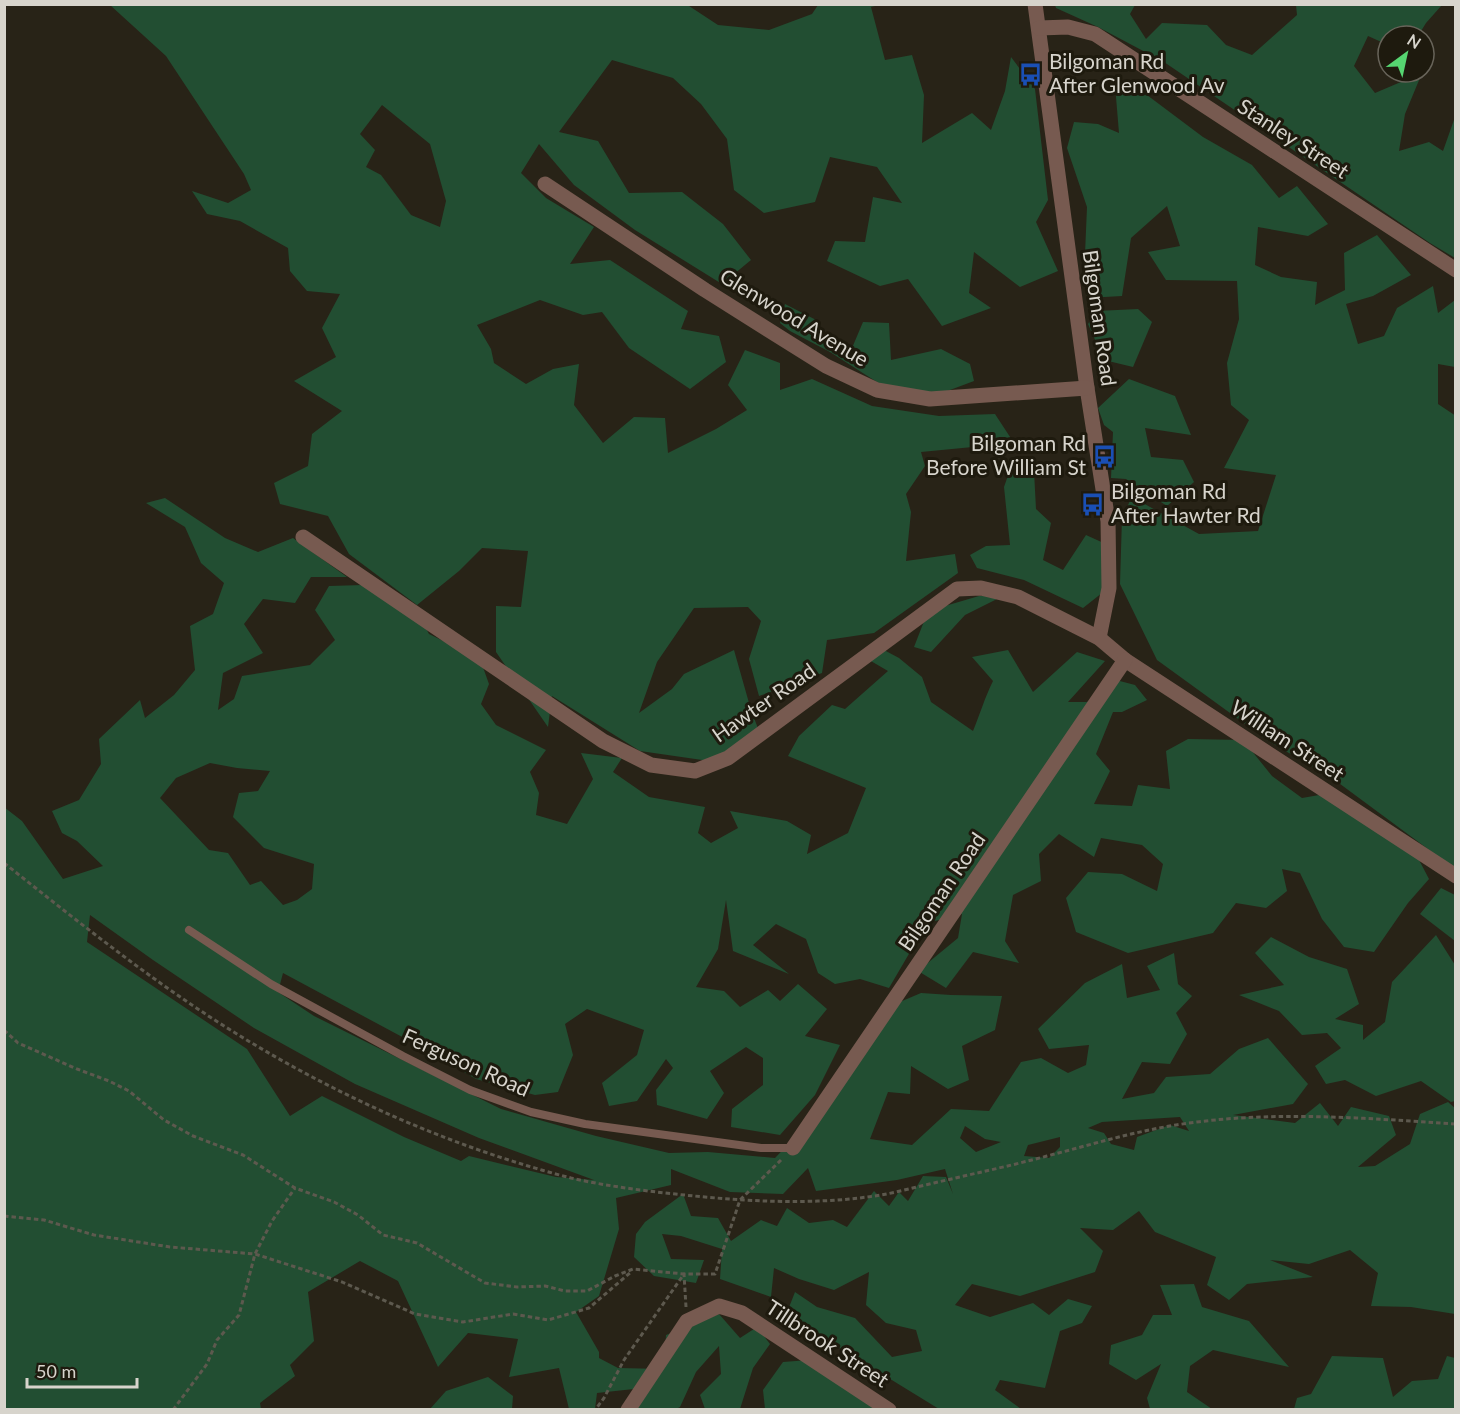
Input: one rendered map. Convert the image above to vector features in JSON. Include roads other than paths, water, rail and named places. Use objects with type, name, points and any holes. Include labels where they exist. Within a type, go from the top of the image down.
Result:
[{"type":"street","name":"Bilgoman Road","points":[[1035,4],[1087,388],[1108,521],[1109,588],[1099,638]]},
{"type":"street","name":"Stanley Street","points":[[1039,28],[1068,27],[1095,34],[1455,270]]},
{"type":"street","name":"Glenwood Avenue","points":[[545,184],[705,290],[826,366],[877,390],[930,399],[1087,388]]},
{"type":"street","name":"Hawter Road","points":[[303,537],[603,741],[651,765],[695,771],[728,758],[957,589],[981,588],[1018,597],[1099,638]]},
{"type":"street","name":"William Street","points":[[1099,638],[1125,660],[1455,876]]},
{"type":"street","name":"Bilgoman Road","points":[[793,1148],[1125,660]]},
{"type":"street","name":"Tillbrook Street","points":[[628,1410],[687,1321],[719,1306],[742,1313],[890,1410]]},
{"type":"lane","name":"Ferguson Road","points":[[189,930],[271,984],[470,1090],[531,1112],[585,1124],[761,1148],[793,1148]]},
{"type":"place","name":"Bilgoman Rd After Glenwood Av","points":[[1031,74]]},
{"type":"place","name":"Bilgoman Rd Before William St","points":[[1104,456]]},
{"type":"place","name":"Bilgoman Rd After Hawter Rd","points":[[1093,504]]}]
